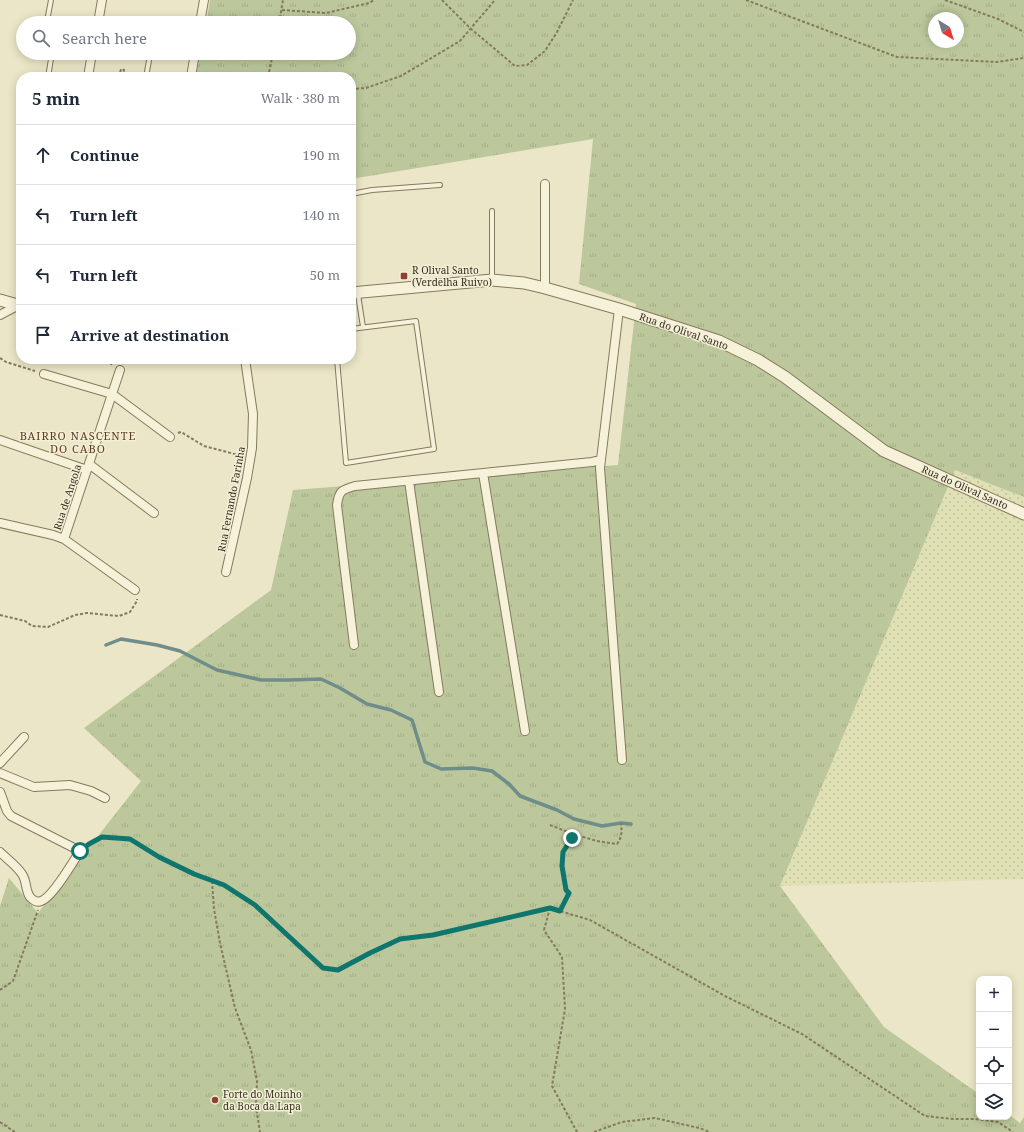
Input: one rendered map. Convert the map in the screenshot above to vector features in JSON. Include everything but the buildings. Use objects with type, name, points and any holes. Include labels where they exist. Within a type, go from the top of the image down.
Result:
[{"type":"street","points":[[99,16],[102,0]]},
{"type":"street","points":[[201,16],[204,0]]},
{"type":"street","points":[[89,72],[91,60]]},
{"type":"street","points":[[192,72],[194,60]]},
{"type":"street","points":[[545,184],[545,288]]},
{"type":"street","name":"Rua do Olival Santo","points":[[356,292],[492,280],[524,284],[545,288],[619,309],[719,341],[758,360],[785,376],[884,451],[1024,514]]},
{"type":"street","points":[[0,300],[16,305]]},
{"type":"street","points":[[0,315],[16,307]]},
{"type":"street","points":[[619,309],[600,468],[622,760]]},
{"type":"street","name":"Rua Fernando Farinha","points":[[226,572],[244,493],[252,448],[253,414],[246,364]]},
{"type":"street","name":"Rua de Angola","points":[[64,539],[120,370]]},
{"type":"street","points":[[44,374],[112,394],[170,437]]},
{"type":"street","points":[[0,440],[88,467],[154,513]]},
{"type":"street","points":[[354,645],[337,505],[338,495],[344,489],[355,486],[601,460]]},
{"type":"street","points":[[483,473],[525,731]]},
{"type":"street","points":[[409,481],[439,692]]},
{"type":"street","points":[[0,523],[53,535],[64,539],[135,590]]},
{"type":"street","points":[[0,763],[24,737]]},
{"type":"street","points":[[0,773],[34,787],[70,785],[91,791],[105,798]]},
{"type":"street","points":[[0,792],[7,811],[11,816],[80,851],[53,892],[41,901],[34,901],[29,896],[22,873],[0,852]]},
{"type":"lane","points":[[48,16],[51,0]]},
{"type":"lane","points":[[49,72],[51,60]]},
{"type":"lane","points":[[147,72],[149,60]]},
{"type":"lane","points":[[356,193],[372,190],[440,185]]},
{"type":"lane","points":[[492,211],[492,280]]},
{"type":"lane","points":[[356,294],[359,301],[363,327]]},
{"type":"lane","points":[[336,364],[346,463],[434,449],[416,321],[356,328]]},
{"type":"path","points":[[281,16],[284,0]]},
{"type":"path","points":[[282,10],[326,14],[369,3],[374,0]]},
{"type":"path","points":[[442,0],[470,28],[515,66],[527,65],[545,51],[557,32],[573,0]]},
{"type":"path","points":[[356,89],[366,88],[401,76],[460,41],[494,0]]},
{"type":"path","points":[[746,0],[897,57],[997,62],[1024,58]]},
{"type":"path","points":[[945,0],[998,19],[1024,32]]},
{"type":"path","points":[[269,72],[272,60]]},
{"type":"path","points":[[0,358],[6,362],[44,374]]},
{"type":"path","points":[[170,437],[181,432],[204,446],[251,458]]},
{"type":"path","points":[[0,615],[25,621],[32,626],[48,627],[75,615],[87,613],[118,616],[130,612],[137,601],[135,590]]},
{"type":"path","points":[[550,825],[597,842],[617,844],[621,839],[621,823]]},
{"type":"path","points":[[560,911],[569,893],[566,890],[562,866],[563,852],[573,834]]},
{"type":"path","points":[[80,851],[102,837],[130,839],[159,857],[194,874],[224,885],[255,905],[323,968],[338,970],[400,939],[433,935],[550,908],[590,920],[725,996],[802,1034],[925,1116],[998,1122],[1013,1132]]},
{"type":"path","points":[[212,881],[214,909],[220,943],[235,1008],[251,1050],[257,1081],[256,1107],[260,1132]]},
{"type":"path","points":[[0,990],[12,981],[41,901]]},
{"type":"path","points":[[550,908],[544,930],[562,957],[565,1009],[552,1086],[578,1132]]},
{"type":"path","points":[[594,1132],[622,1122],[655,1118],[710,1132]]},
{"type":"path","points":[[0,1122],[15,1132]]},
{"type":"green space","points":[[210,0],[1024,0],[1024,497],[955,470],[780,886],[884,1027],[976,1092],[976,1120],[1012,1120],[1012,1117],[1020,1123],[1024,1117],[1024,1132],[0,1132],[0,906],[9,878],[38,913],[141,781],[84,728],[271,590],[293,490],[618,465],[636,304],[579,284],[593,139],[356,178],[356,72],[197,72],[199,60],[356,60],[356,16],[207,16]]},
{"type":"green space","points":[[955,470],[1024,497],[1024,879],[780,886]]},
{"type":"waterway","points":[[106,645],[121,639],[157,645],[180,651],[217,670],[261,680],[321,679],[367,704],[391,710],[412,720],[425,762],[441,769],[473,768],[492,771],[509,784],[520,796],[557,810],[574,819],[602,826],[621,823],[631,824]]},
{"type":"place","name":"R Olival Santo (Verdelha Ruivo)","points":[[404,276]]},
{"type":"place","name":"Forte do Moinho da Boca da Lapa","points":[[215,1100]]},
{"type":"district","name":"BAIRRO NASCENTE DO CABO","points":[[78,442]]},
{"type":"route","points":[[80,851],[102,837],[130,839],[159,857],[194,874],[224,885],[255,905],[323,968],[338,970],[400,939],[433,935],[550,908],[560,911],[569,893],[566,890],[562,866],[563,852],[572,838]]}]
